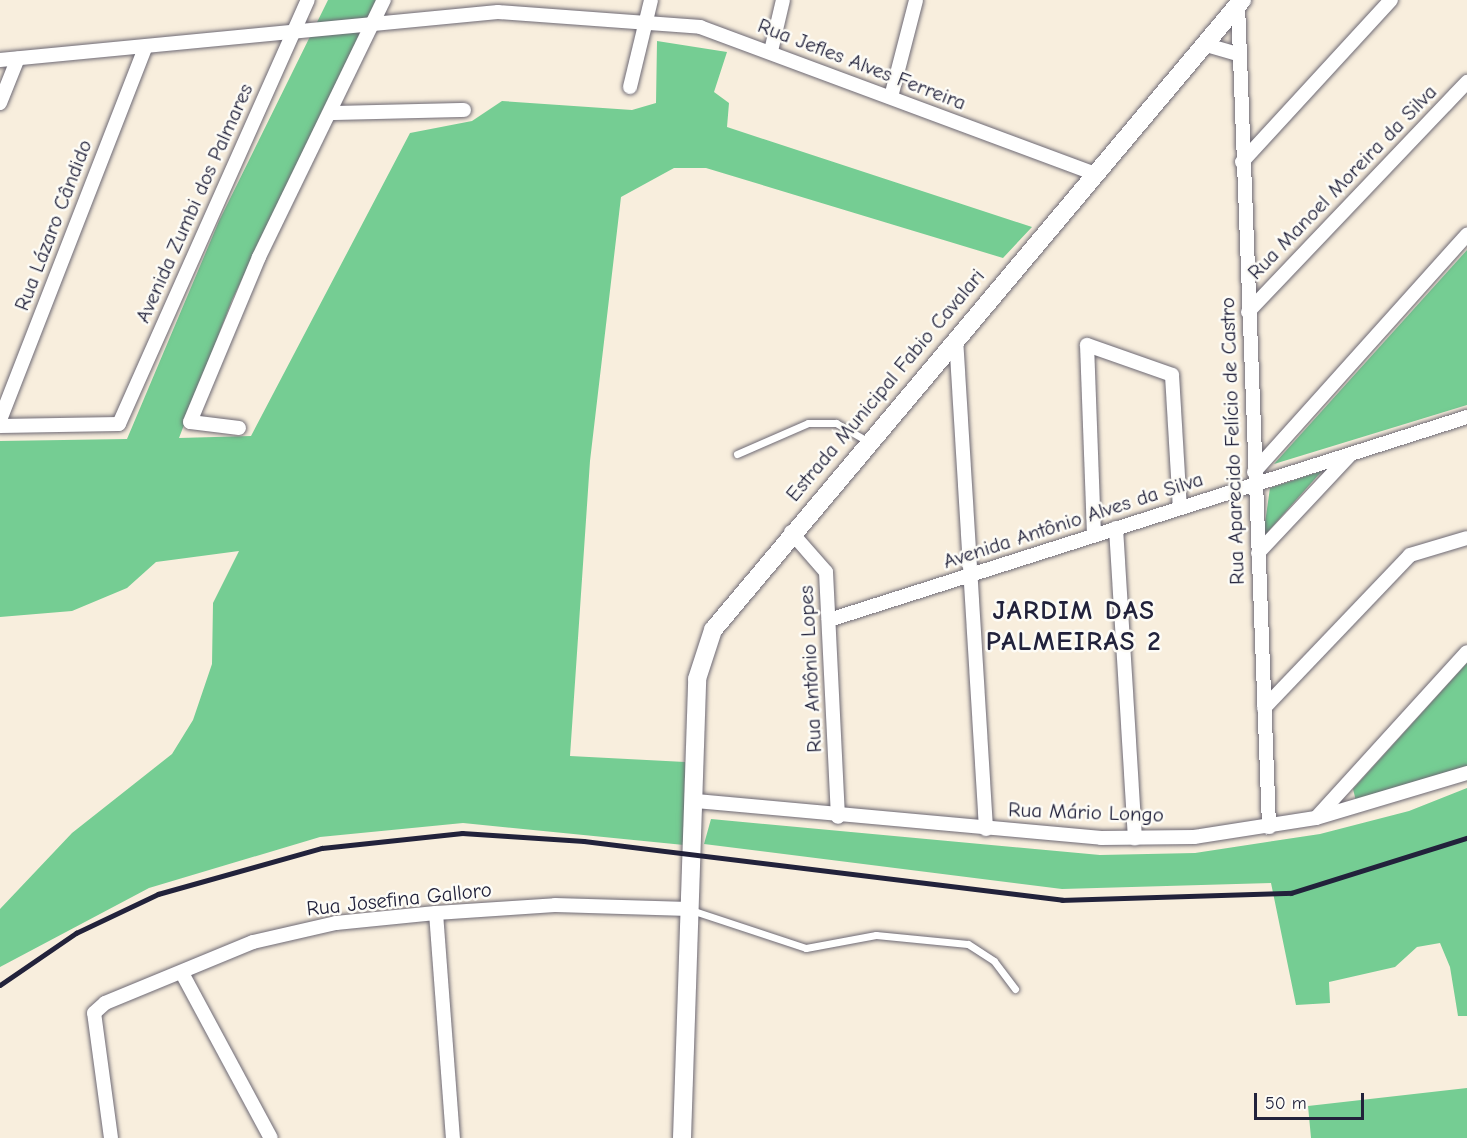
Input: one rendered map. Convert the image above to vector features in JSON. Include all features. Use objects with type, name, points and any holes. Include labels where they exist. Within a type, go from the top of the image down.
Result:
[{"type":"street","name":"Avenida Zumbi dos Palmares","points":[[0,426],[119,424],[308,0]]},
{"type":"street","points":[[239,428],[190,422],[259,256],[331,113],[384,0]]},
{"type":"street","points":[[630,87],[651,0]]},
{"type":"street","points":[[771,51],[783,0]]},
{"type":"street","points":[[891,97],[916,0]]},
{"type":"street","points":[[1242,162],[1391,0]]},
{"type":"street","name":"Rua Aparecido Felício de Castro","points":[[1240,2],[1237,54],[1269,826]]},
{"type":"street","name":"Estrada Municipal Fabio Cavalari","points":[[682,1138],[689,909],[702,653],[713,630],[867,441],[1240,2]]},
{"type":"street","name":"Rua Jefles Alves Ferreira","points":[[0,60],[498,12],[700,27],[771,51],[1093,173]]},
{"type":"street","points":[[1203,44],[1237,54]]},
{"type":"street","name":"Rua Lázaro Cândido","points":[[0,420],[146,46]]},
{"type":"street","points":[[0,103],[18,58]]},
{"type":"street","name":"Rua Manoel Moreira da Silva","points":[[1248,312],[1467,82]]},
{"type":"street","points":[[331,113],[464,111]]},
{"type":"street","points":[[1255,478],[1467,235]]},
{"type":"street","points":[[956,336],[986,829]]},
{"type":"street","points":[[1094,535],[1087,345],[1173,375],[1180,508]]},
{"type":"street","name":"Avenida Antônio Alves da Silva","points":[[829,620],[1180,508],[1255,478],[1351,453],[1467,417]]},
{"type":"street","points":[[1258,553],[1351,453]]},
{"type":"street","points":[[1116,528],[1135,838]]},
{"type":"street","name":"Rua Antônio Lopes","points":[[791,532],[826,572],[838,816]]},
{"type":"street","points":[[1264,708],[1410,555],[1467,538]]},
{"type":"street","points":[[1316,818],[1467,652]]},
{"type":"street","name":"Rua Mário Longo","points":[[696,801],[986,829],[1135,838],[1269,826],[1316,818],[1467,773]]},
{"type":"street","name":"Rua Josefina Galloro","points":[[111,1138],[94,1013],[105,1003],[253,942],[336,923],[436,914],[555,905],[689,909]]},
{"type":"street","points":[[436,914],[453,1138]]},
{"type":"street","points":[[182,973],[271,1138]]},
{"type":"lane","points":[[737,454],[808,423],[836,423],[867,441]]},
{"type":"lane","points":[[689,909],[806,948],[876,935],[968,944],[994,961],[1015,989]]},
{"type":"green space","points":[[328,0],[376,0],[232,300],[179,438],[251,436],[410,133],[472,121],[502,101],[632,110],[656,103],[657,41],[727,52],[714,92],[729,103],[727,127],[1032,227],[1003,258],[706,168],[674,168],[621,197],[590,461],[570,756],[685,762],[684,845],[463,823],[320,837],[149,888],[0,967],[0,909],[72,833],[172,754],[193,720],[212,664],[213,603],[239,551],[156,562],[127,588],[72,611],[0,617],[0,441],[127,439],[219,221]]},
{"type":"green space","points":[[1467,250],[1467,405],[1274,464]]},
{"type":"green space","points":[[1322,471],[1263,537],[1270,488]]},
{"type":"green space","points":[[1467,663],[1467,769],[1356,801],[1353,789]]},
{"type":"green space","points":[[1467,788],[1467,1016],[1458,1016],[1450,967],[1440,943],[1417,947],[1395,967],[1329,982],[1330,1003],[1296,1005],[1271,883],[1062,889],[704,844],[711,819],[1100,855],[1195,853],[1320,834],[1409,811]]},
{"type":"green space","points":[[1467,1088],[1467,1138],[1311,1138],[1308,1106]]},
{"type":"railway","points":[[0,985],[76,933],[158,894],[322,848],[462,833],[584,841],[1062,900],[1291,893],[1467,838]]},
{"type":"district","name":"JARDIM DAS PALMEIRAS 2","points":[[1074,626]]}]
